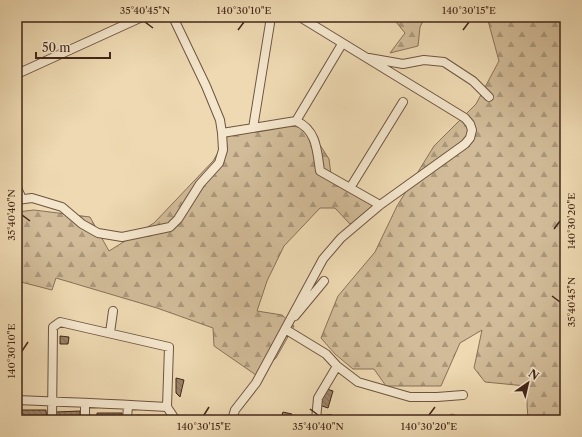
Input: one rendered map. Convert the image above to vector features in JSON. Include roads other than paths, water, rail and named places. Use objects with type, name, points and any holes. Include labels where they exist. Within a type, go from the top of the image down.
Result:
[{"type":"street","points":[[17,74],[142,17]]},
{"type":"street","points":[[17,188],[19,199],[32,198],[44,200],[62,207],[82,224],[98,233],[122,237],[170,227],[178,219],[200,184],[219,163],[222,150],[222,133],[220,120],[206,86],[173,17]]},
{"type":"street","points":[[253,128],[271,17]]},
{"type":"street","points":[[232,420],[235,410],[256,383],[323,259],[342,238],[380,205],[458,150],[470,138],[472,130],[470,124],[465,118],[300,17]]},
{"type":"street","points":[[296,121],[342,44]]},
{"type":"street","points":[[365,58],[403,64],[424,60],[444,62],[473,81],[489,97]]},
{"type":"street","points":[[350,188],[403,102]]},
{"type":"street","points":[[222,133],[296,121],[306,125],[313,136],[320,171],[380,205]]},
{"type":"street","points":[[291,320],[303,309],[324,281]]},
{"type":"street","points":[[110,333],[113,311]]},
{"type":"street","points":[[52,420],[53,327],[60,322],[169,347],[167,407],[173,416],[173,420]]},
{"type":"street","points":[[285,329],[326,354],[337,366],[358,382],[410,397],[437,398],[463,395]]},
{"type":"street","points":[[330,419],[317,420],[318,398],[337,366]]},
{"type":"street","points":[[17,400],[167,407]]},
{"type":"street","points":[[85,403],[85,420]]},
{"type":"street","points":[[127,420],[128,405]]}]
